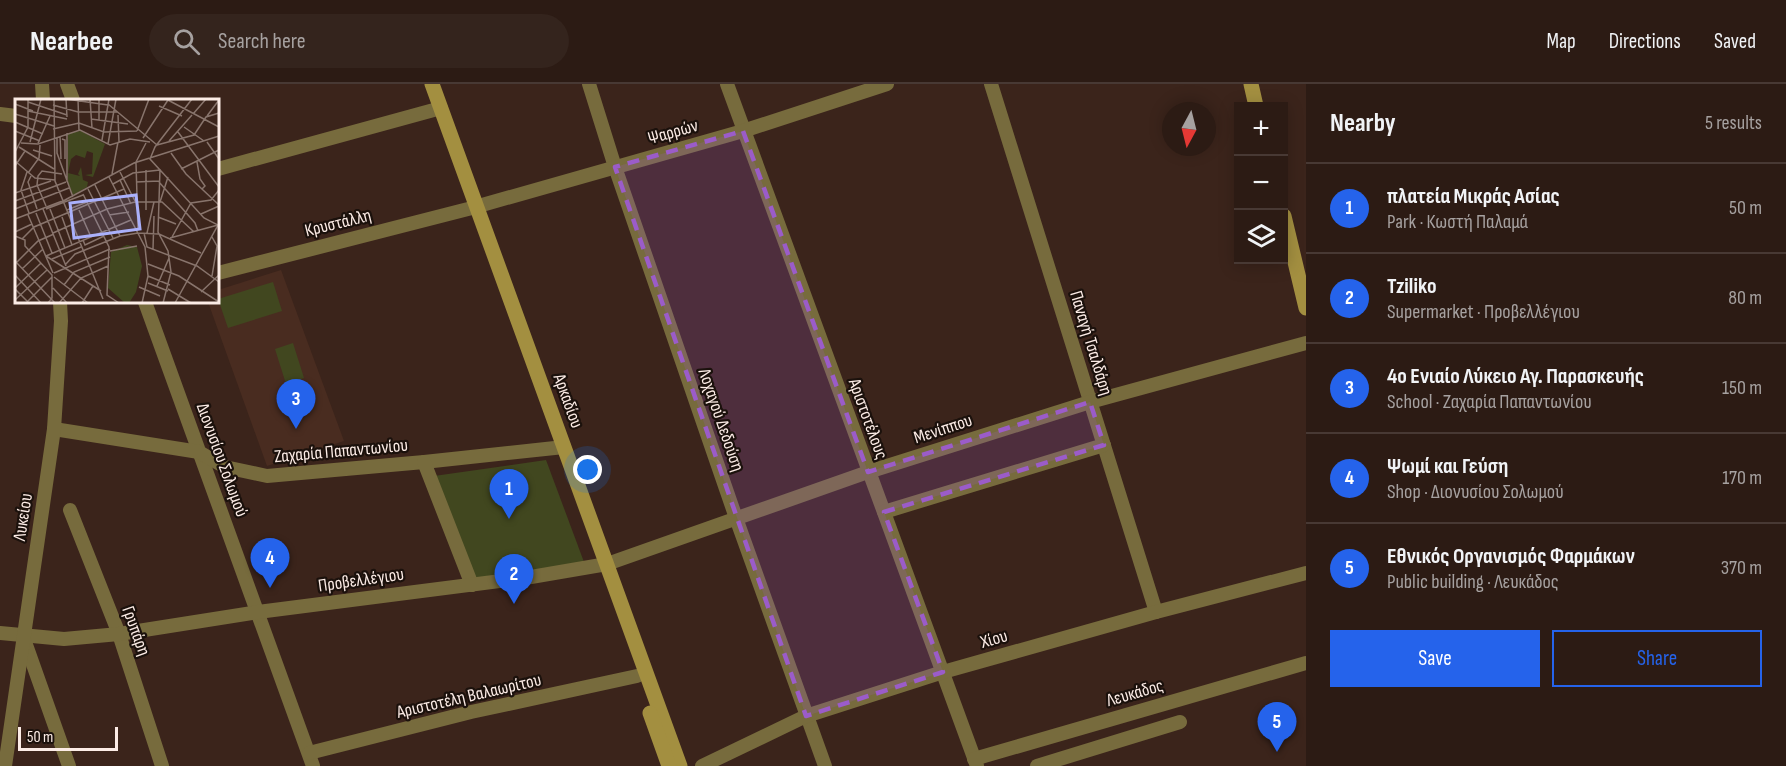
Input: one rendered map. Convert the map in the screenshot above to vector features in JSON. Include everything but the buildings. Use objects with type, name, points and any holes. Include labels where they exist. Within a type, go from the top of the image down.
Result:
[{"type":"street","points":[[42,84],[43,99]]},
{"type":"street","points":[[67,84],[73,99]]},
{"type":"street","name":"Αρκαδίου","points":[[422,84],[436,110],[561,448],[669,766]]},
{"type":"street","name":"Αρκαδίου","points":[[432,84],[436,110]]},
{"type":"street","name":"Λοχαγού Δεδούση","points":[[589,84],[615,167],[736,518],[825,766]]},
{"type":"street","name":"Αριστοτέλους","points":[[728,84],[743,131],[976,762]]},
{"type":"street","name":"Ψαρρών","points":[[472,208],[743,131],[887,84]]},
{"type":"street","name":"Παναγή Τσαλδάρη","points":[[991,84],[1156,612]]},
{"type":"street","points":[[1251,84],[1255,102]]},
{"type":"street","points":[[219,169],[436,110]]},
{"type":"street","points":[[0,114],[15,116]]},
{"type":"street","name":"Κρυστάλλη","points":[[219,273],[472,208]]},
{"type":"street","points":[[1288,233],[1306,308]]},
{"type":"street","name":"Λυκείου","points":[[60,303],[61,321],[54,429],[23,637],[69,766]]},
{"type":"street","name":"Διονυσίου Σολωμού","points":[[145,303],[311,760]]},
{"type":"street","name":"Μενίππου","points":[[602,565],[868,472],[1090,402],[1306,343]]},
{"type":"street","name":"Ζαχαρία Παπαντωνίου","points":[[54,429],[199,452],[225,467],[267,476],[561,448]]},
{"type":"street","points":[[884,512],[1104,445]]},
{"type":"street","points":[[424,462],[472,585]]},
{"type":"street","name":"Γρυπάρη","points":[[70,510],[119,634],[162,766]]},
{"type":"street","name":"Αρκαδίου","points":[[602,565],[680,766]]},
{"type":"street","name":"Προβελλέγιου","points":[[0,633],[23,637],[64,639],[119,634],[258,612],[472,585],[602,565]]},
{"type":"street","name":"Χίου","points":[[702,766],[806,716],[943,672],[1156,612],[1306,573]]},
{"type":"street","points":[[5,766],[23,637]]},
{"type":"street","name":"Λευκάδος","points":[[976,762],[1306,663]]},
{"type":"street","name":"Αριστοτέλη Βαλαωρίτου","points":[[311,760],[471,712],[637,676]]},
{"type":"street","points":[[1036,766],[1180,722]]},
{"type":"highlighted area","points":[[743,131],[868,472],[1090,402],[1104,445],[884,512],[943,672],[806,716],[615,167]]},
{"type":"shaded area","points":[[281,270],[344,441],[267,466],[208,303],[219,303],[219,290]]},
{"type":"green space","points":[[273,282],[282,311],[228,328],[219,299]]},
{"type":"green space","points":[[293,343],[304,378],[286,384],[275,349]]},
{"type":"green space","points":[[546,460],[584,562],[475,580],[434,476]]},
{"type":"place","name":"4ο Ενιαίο Λύκειο Αγ. Παρασκευής","points":[[296,429]]},
{"type":"place","name":"πλατεία Μικράς Ασίας","points":[[509,519]]},
{"type":"place","name":"Ψωμί και Γεύση","points":[[270,588]]},
{"type":"place","name":"Tziliko","points":[[514,604]]},
{"type":"place","name":"Εθνικός Οργανισμός Φαρμάκων","points":[[1277,752]]}]
